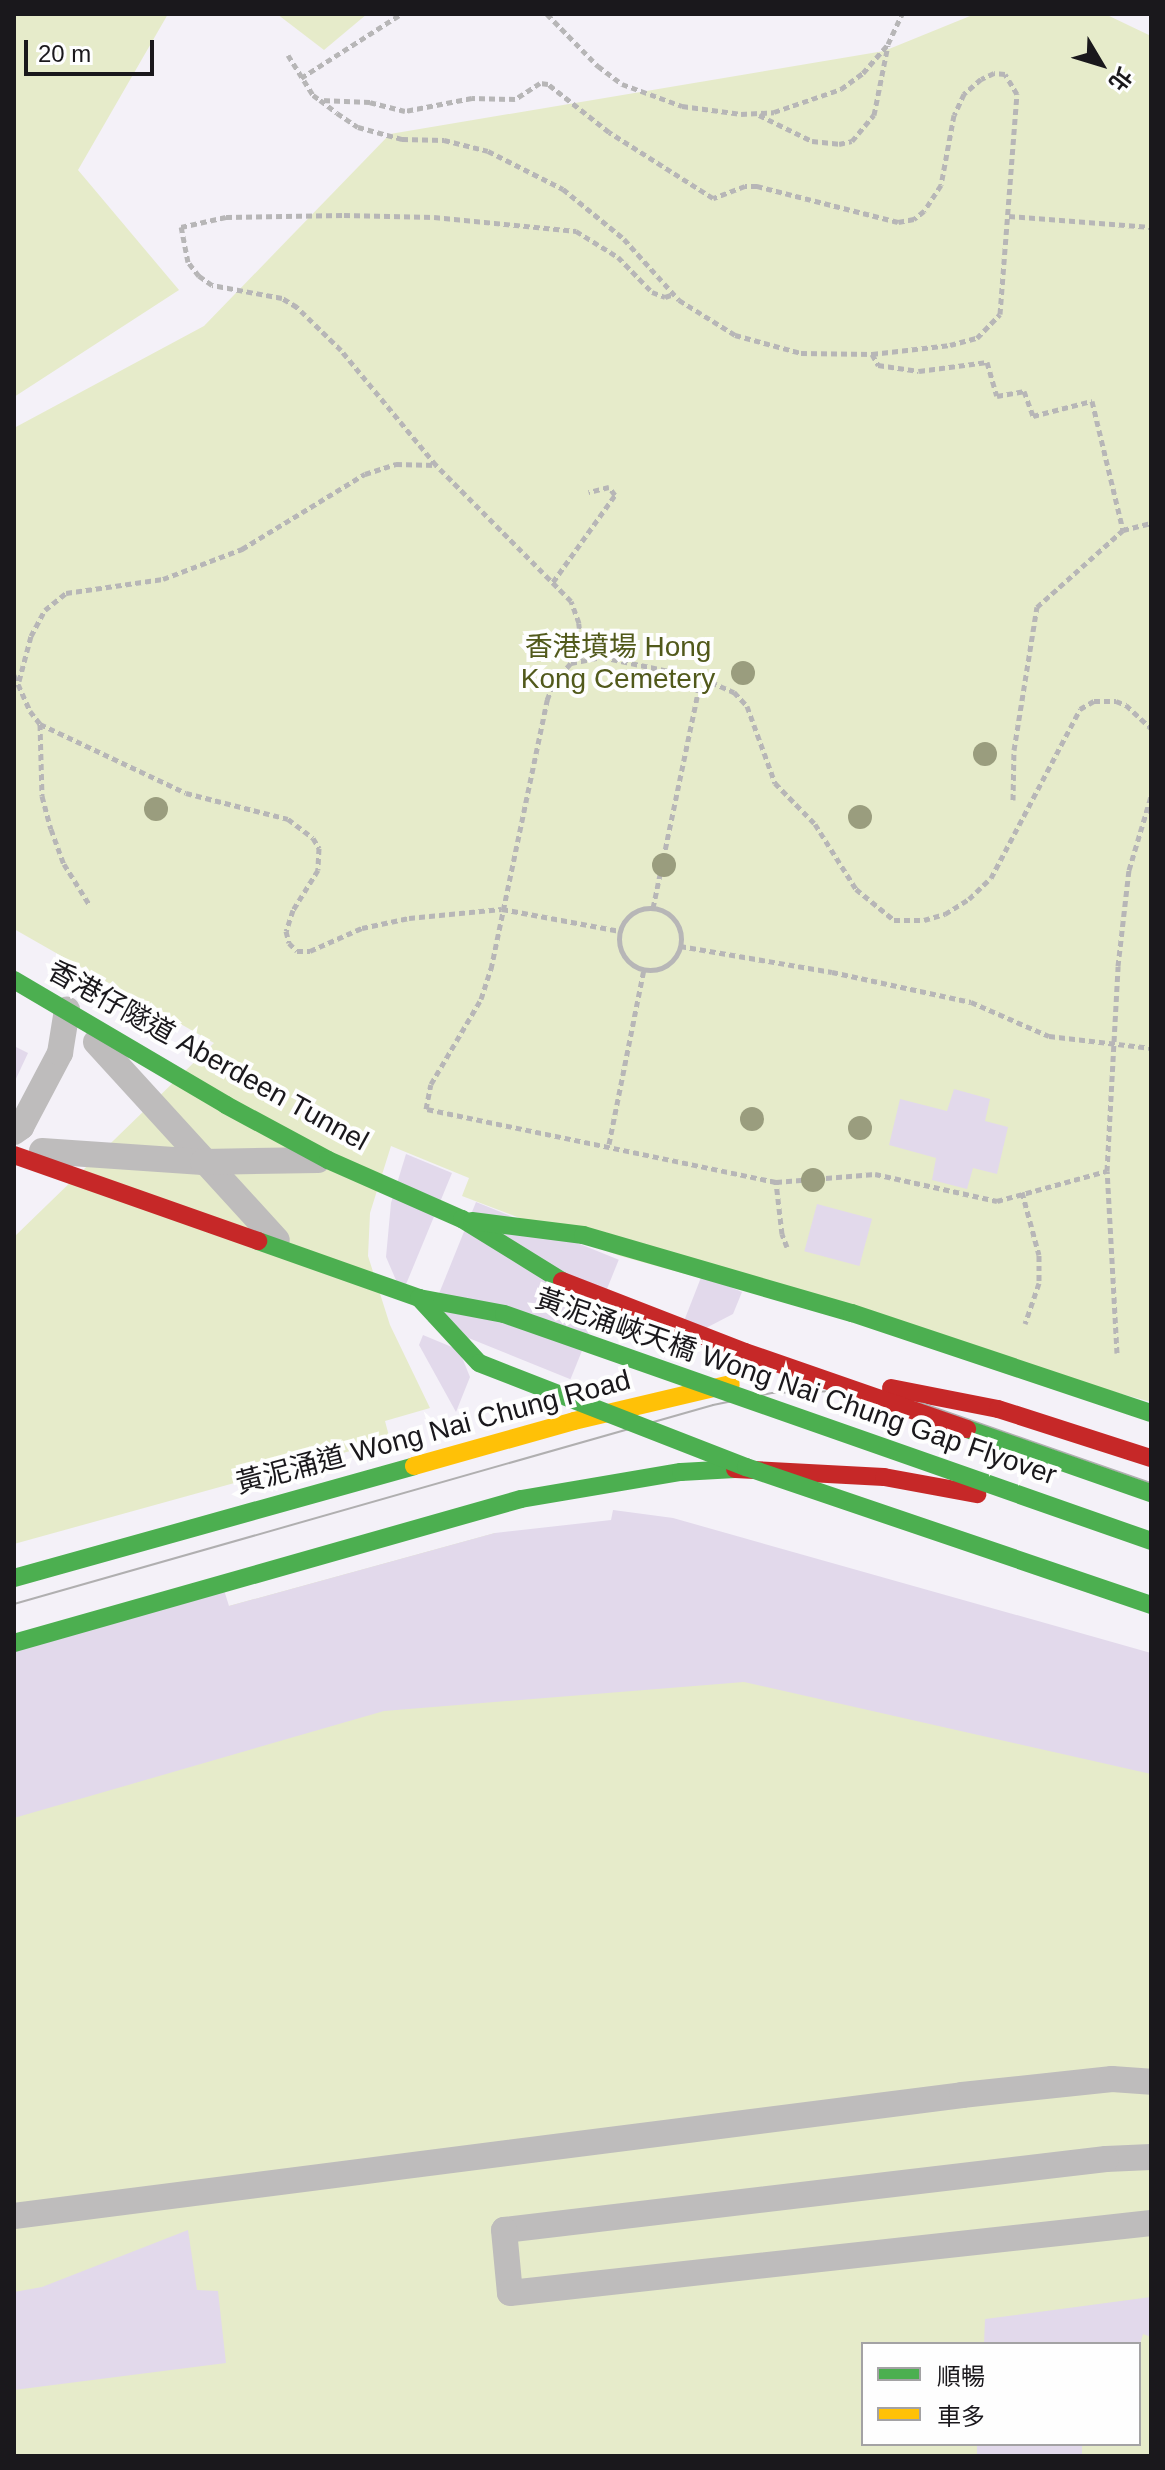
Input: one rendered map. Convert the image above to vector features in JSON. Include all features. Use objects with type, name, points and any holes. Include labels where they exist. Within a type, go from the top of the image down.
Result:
[{"type":"main road","name":"香港仔隧道 Aberdeen Tunnel","points":[[14,980],[226,1105],[337,1164],[462,1219]]},
{"type":"main road","points":[[14,1155],[164,1211],[295,1252],[419,1298],[479,1363],[716,1456],[1151,1605]]},
{"type":"main road","points":[[462,1219],[583,1235],[712,1270],[1151,1413]]},
{"type":"main road","name":"黃泥涌峽天橋 Wong Nai Chung Gap Flyover","points":[[462,1219],[562,1281],[617,1303],[856,1391],[1151,1493]]},
{"type":"main road","name":"黃泥涌峽天橋 Wong Nai Chung Gap Flyover","points":[[419,1298],[504,1314],[1151,1541]]},
{"type":"main road","name":"黃泥涌道 Wong Nai Chung Road","points":[[14,1578],[574,1421],[728,1384],[835,1378],[998,1409],[1151,1458]]},
{"type":"main road","points":[[14,1643],[521,1499],[681,1472],[762,1468],[830,1471],[940,1486],[1061,1516],[1151,1548]]},
{"type":"lane","points":[[14,1132],[21,1127],[60,1053],[67,1010]]},
{"type":"lane","points":[[67,1010],[203,1162],[295,1252]]},
{"type":"lane","points":[[14,1149],[203,1162],[337,1164]]},
{"type":"lane","points":[[14,2216],[962,2095],[1112,2079],[1151,2082]]},
{"type":"lane","points":[[1151,2157],[1106,2159],[504,2230],[510,2293],[1151,2223]]},
{"type":"path","points":[[301,78],[401,14]]},
{"type":"path","points":[[547,14],[598,66],[622,84],[682,106],[713,112],[756,114],[804,104],[841,89],[863,73],[888,44]]},
{"type":"path","points":[[756,114],[812,141],[839,144],[852,141],[874,115],[888,44],[902,14]]},
{"type":"path","points":[[288,55],[301,78],[320,100],[358,127],[402,139],[463,143],[539,175],[600,216],[674,294],[711,323],[766,345],[801,353],[872,354],[950,345],[977,338],[1000,314],[1017,94],[1005,74],[994,73],[981,79],[964,94],[954,115],[941,185],[924,211],[914,219],[898,222],[757,186],[745,186],[713,198],[609,132],[548,84],[540,83],[515,99],[472,98],[405,111],[370,102],[320,100]]},
{"type":"path","points":[[583,658],[576,610],[553,582],[436,465],[341,350],[297,307],[258,291],[212,285],[199,276],[188,262],[181,227],[226,217],[344,215],[434,217],[562,229],[596,241],[652,292],[665,297],[674,294]]},
{"type":"path","points":[[1009,216],[1151,227]]},
{"type":"path","points":[[872,354],[878,365],[905,370],[944,370],[987,362],[997,396],[1024,391],[1033,416],[1092,401],[1123,530]]},
{"type":"path","points":[[18,682],[31,636],[45,610],[66,593],[163,579],[242,549],[365,474],[396,464],[436,465]]},
{"type":"path","points":[[553,582],[615,495],[609,487],[589,492]]},
{"type":"path","points":[[1013,800],[1014,750],[1037,607],[1123,530],[1151,523]]},
{"type":"path","points":[[1107,1171],[997,1201],[875,1174],[776,1182],[426,1109],[431,1084],[481,999],[491,969],[547,700],[563,671],[583,658],[620,658],[726,687],[747,706],[775,783],[815,824],[856,889],[894,920],[924,920],[945,914],[969,899],[991,878],[1080,709],[1094,701],[1116,701],[1126,705],[1151,728]]},
{"type":"path","points":[[14,675],[30,711],[40,724],[186,793],[288,819],[313,838],[319,848],[318,870],[293,910],[286,931],[289,943],[297,951],[310,951],[362,928],[481,910],[502,909],[620,931]]},
{"type":"path","points":[[653,908],[702,678]]},
{"type":"path","points":[[40,724],[42,796],[64,864],[89,904]]},
{"type":"path","points":[[1117,1353],[1107,1171],[1122,917],[1129,870],[1151,796]]},
{"type":"path","points":[[653,908],[663,911],[678,925],[680,946],[667,964],[644,969],[627,959],[620,946],[620,931],[632,914],[653,908]]},
{"type":"path","points":[[680,946],[832,972],[971,1002],[1049,1036],[1151,1048]]},
{"type":"path","points":[[609,1145],[644,969]]},
{"type":"path","points":[[776,1182],[782,1234]]},
{"type":"path","points":[[1022,1192],[1039,1255],[1039,1283],[1025,1325]]},
{"type":"green space","points":[[168,14],[78,170],[179,290],[14,397],[14,15]]},
{"type":"green space","points":[[277,14],[367,14],[324,50]]},
{"type":"green space","name":"香港墳場 Hong Kong Cemetery","points":[[975,14],[1105,14],[1151,36],[1151,1402],[620,1256],[462,1196],[469,1178],[391,1146],[370,1213],[368,1256],[390,1325],[430,1408],[385,1421],[390,1440],[14,1544],[14,1237],[214,1043],[14,929],[14,428],[204,326],[390,134],[884,51]]},
{"type":"green space","points":[[495,1533],[1151,1654],[1151,2456],[14,2456],[14,1665]]},
{"type":"building","points":[[14,1046],[28,1053],[14,1083]]},
{"type":"building","points":[[954,1089],[990,1099],[985,1121],[1008,1127],[997,1174],[973,1168],[967,1189],[932,1180],[936,1158],[889,1145],[900,1099],[947,1111]]},
{"type":"building","points":[[406,1154],[452,1173],[402,1294],[386,1257],[391,1203]]},
{"type":"building","points":[[476,1202],[619,1260],[570,1379],[428,1322]]},
{"type":"building","points":[[817,1204],[872,1219],[859,1266],[804,1251]]},
{"type":"building","points":[[702,1275],[742,1292],[733,1314],[704,1329],[684,1321]]},
{"type":"building","points":[[423,1335],[459,1350],[470,1377],[456,1412],[419,1345]]},
{"type":"building","points":[[613,1510],[673,1518],[1151,1653],[1151,1774],[744,1682],[384,1711],[14,1818],[14,1647],[224,1590],[229,1606],[495,1533],[611,1520]]},
{"type":"building","points":[[188,2230],[197,2290],[218,2291],[226,2363],[14,2390],[14,2292],[42,2287]]},
{"type":"building","points":[[1151,2297],[1151,2337],[1143,2334],[1141,2342],[984,2342],[985,2319]]},
{"type":"building","points":[[977,2446],[1082,2446],[1082,2456],[977,2456]]},
{"type":"tram line","points":[[14,1604],[713,1405],[772,1393],[838,1391],[924,1404],[1151,1483]]},
{"type":"traffic: fast","points":[[14,980],[226,1105],[328,1160],[462,1219],[562,1281]]},
{"type":"traffic: fast","points":[[472,1221],[583,1235]]},
{"type":"traffic: fast","points":[[583,1235],[852,1313],[1151,1413]]},
{"type":"traffic: fast","points":[[258,1241],[419,1298],[504,1314]]},
{"type":"traffic: fast","points":[[419,1298],[479,1363]]},
{"type":"traffic: fast","points":[[504,1314],[1151,1541]]},
{"type":"traffic: fast","points":[[479,1363],[746,1467],[1151,1605]]},
{"type":"traffic: fast","points":[[967,1429],[1151,1493]]},
{"type":"traffic: fast","points":[[14,1578],[414,1466]]},
{"type":"traffic: fast","points":[[14,1643],[521,1499],[681,1472],[735,1469]]},
{"type":"traffic: slow","points":[[414,1466],[574,1421],[731,1384]]},
{"type":"traffic: jam","points":[[14,1155],[258,1241]]},
{"type":"traffic: jam","points":[[562,1281],[745,1352],[967,1429]]},
{"type":"traffic: jam","points":[[891,1388],[998,1409],[1151,1458]]},
{"type":"traffic: jam","points":[[735,1469],[884,1477],[977,1494]]}]
